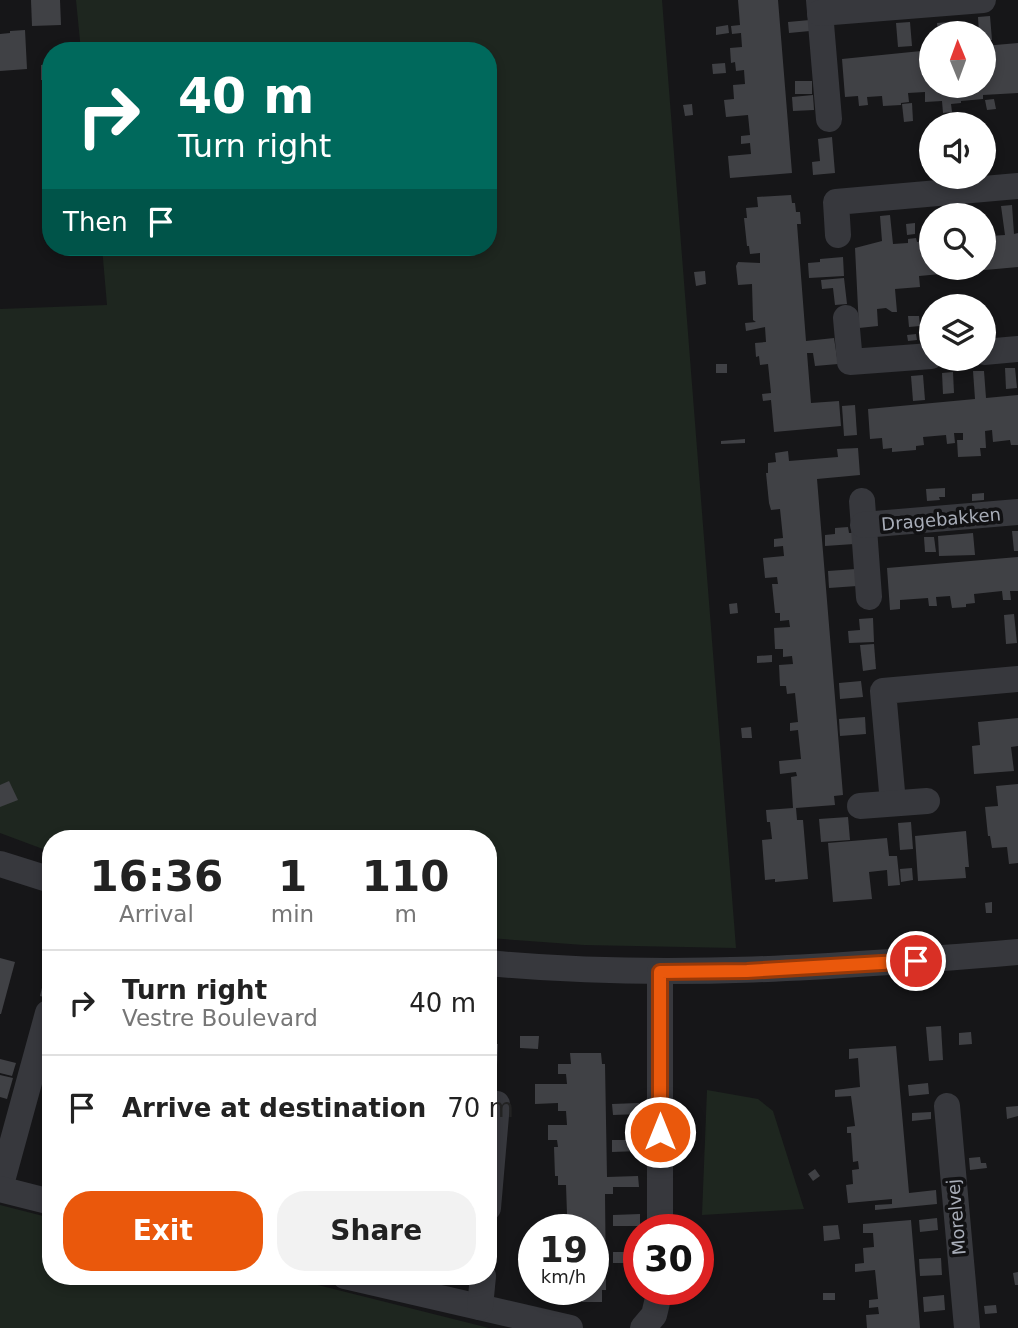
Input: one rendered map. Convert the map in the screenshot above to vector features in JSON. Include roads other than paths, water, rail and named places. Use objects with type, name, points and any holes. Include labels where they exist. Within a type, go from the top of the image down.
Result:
[{"type":"street","points":[[829,120],[819,7],[983,0]]},
{"type":"street","points":[[838,235],[836,202],[1018,186]]},
{"type":"street","points":[[846,318],[850,362],[919,357]]},
{"type":"street","points":[[996,351],[1018,349]]},
{"type":"street","name":"Dragebakken","points":[[869,597],[862,513],[1018,512]]},
{"type":"street","points":[[893,803],[883,691],[1018,680]]},
{"type":"street","points":[[860,806],[926,801]]},
{"type":"street","points":[[0,864],[42,877]]},
{"type":"street","points":[[497,964],[551,969],[747,971],[865,965],[1018,952]]},
{"type":"street","points":[[660,972],[660,1214]]},
{"type":"street","points":[[42,1035],[0,1189],[42,1200]]},
{"type":"street","name":"Morelvej","points":[[947,1106],[967,1328]]},
{"type":"street","points":[[384,1285],[570,1328]]},
{"type":"street","points":[[480,1307],[482,1285]]},
{"type":"street","points":[[643,1328],[654,1315],[656,1305]]}]
